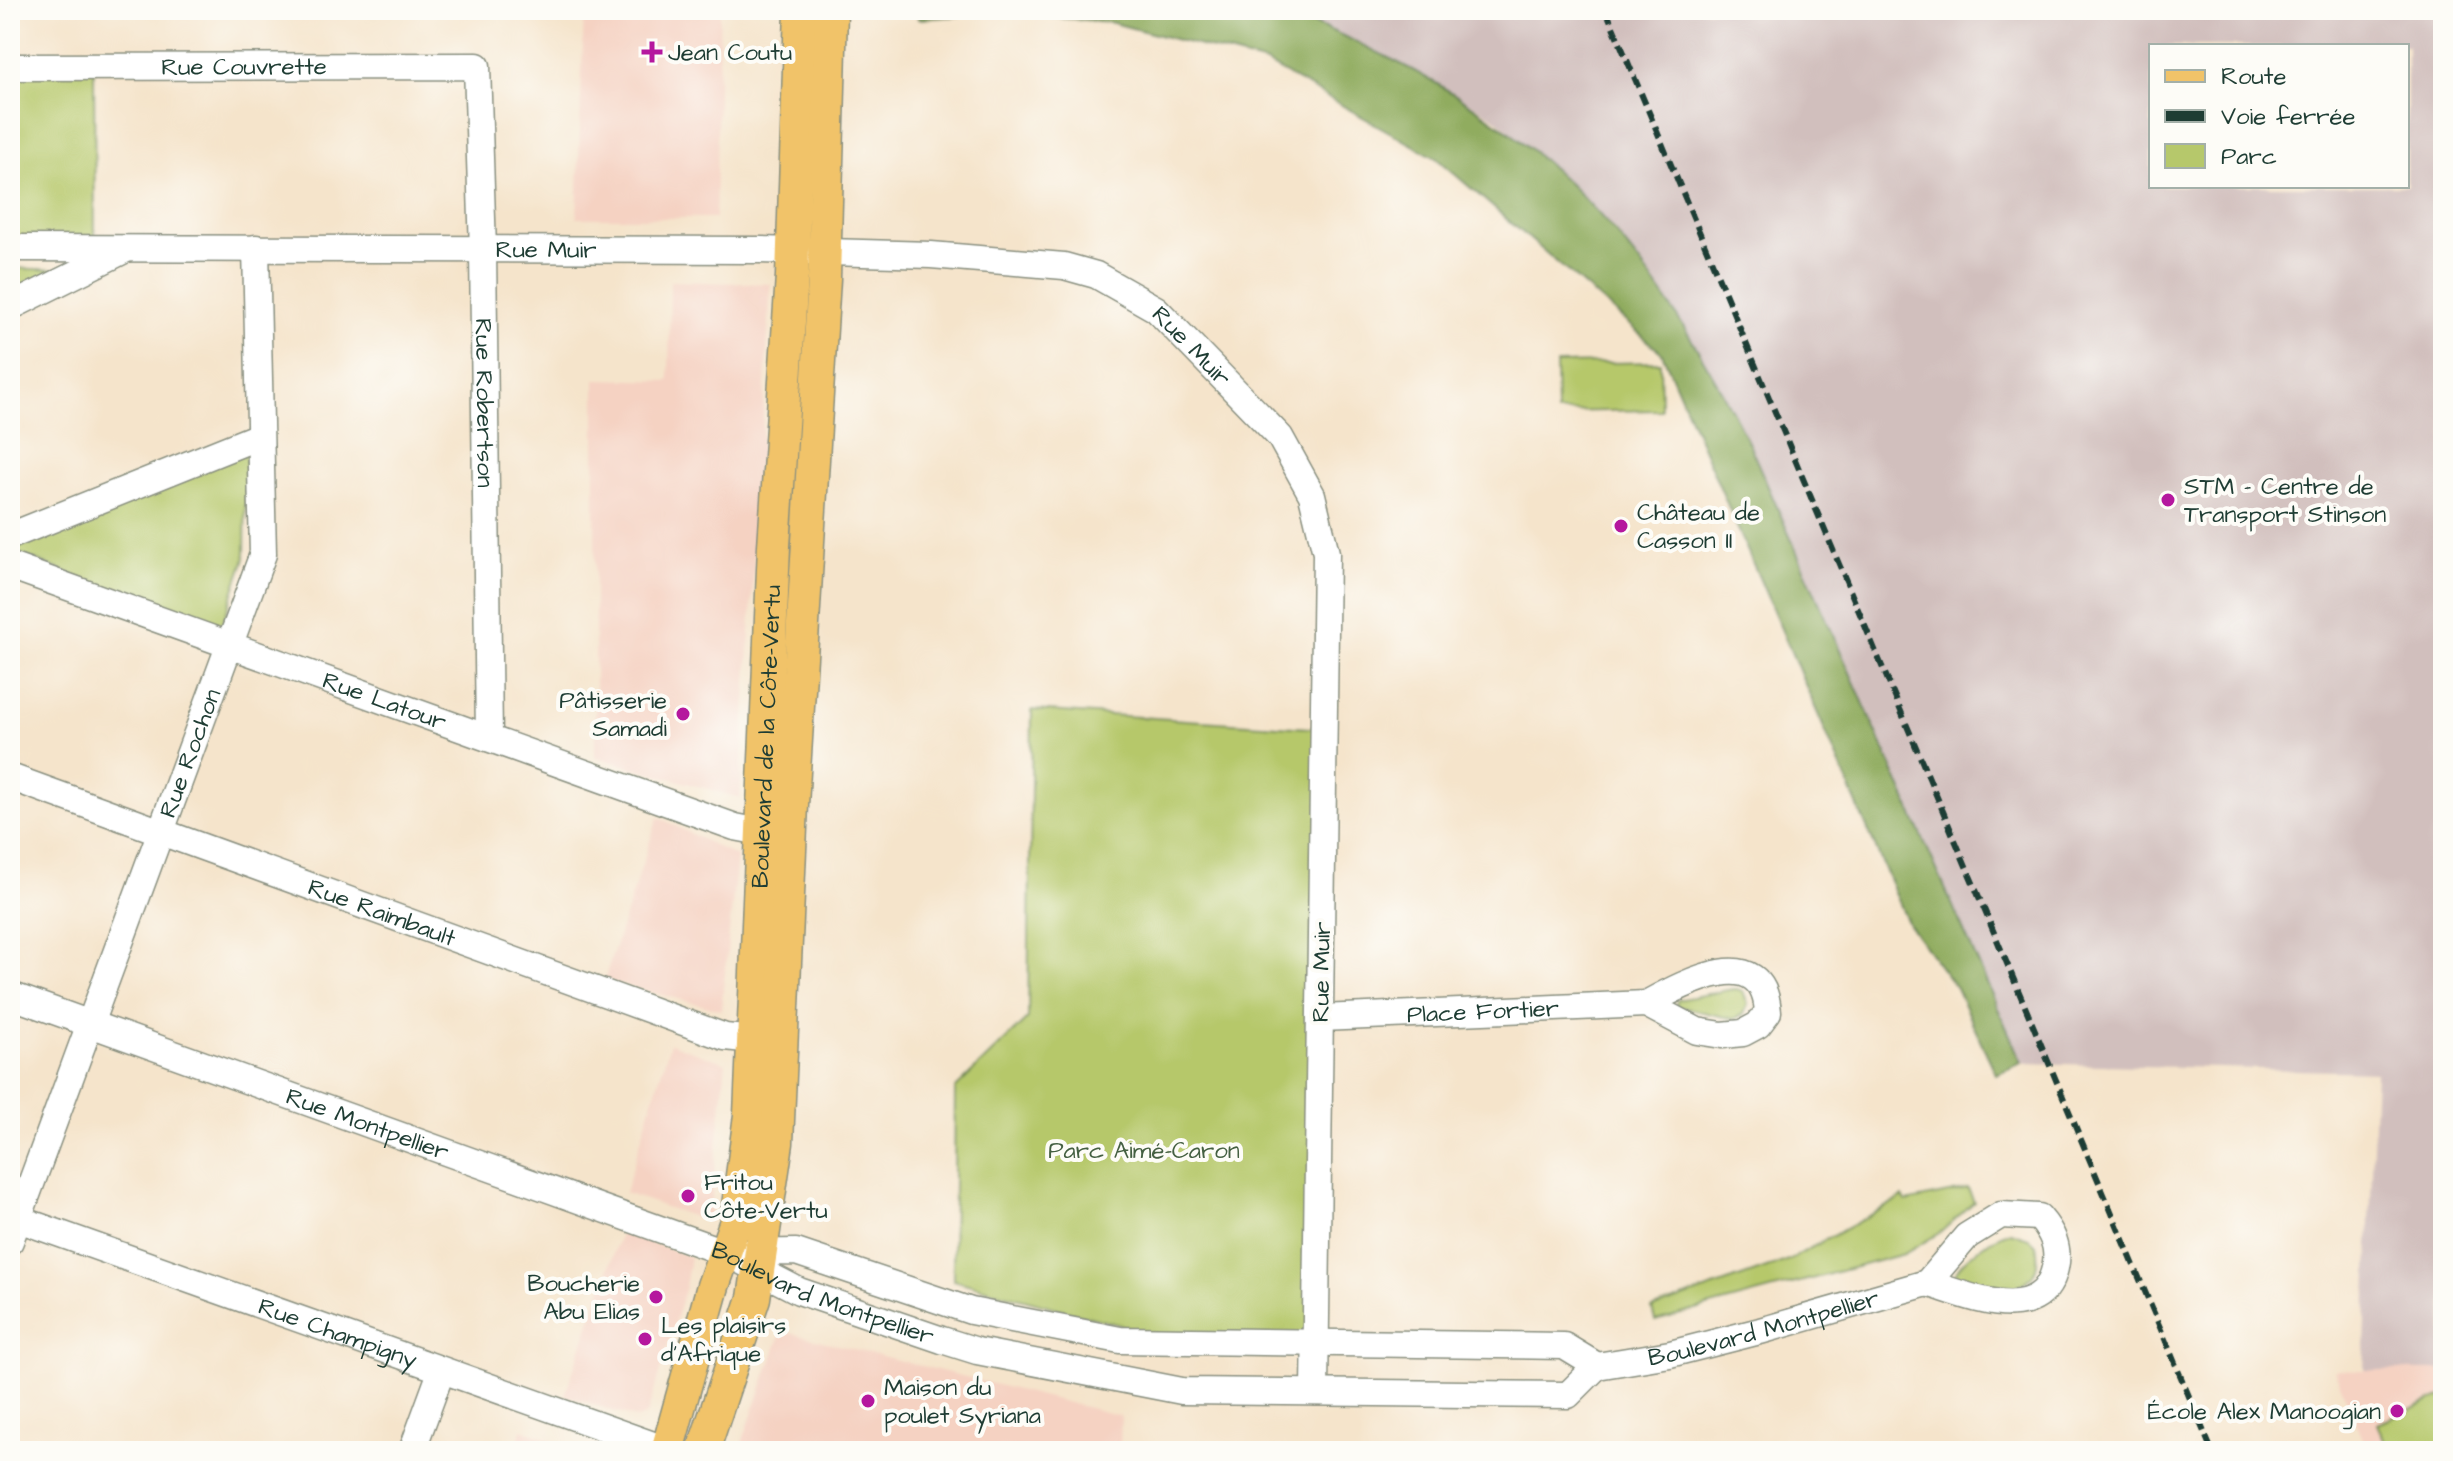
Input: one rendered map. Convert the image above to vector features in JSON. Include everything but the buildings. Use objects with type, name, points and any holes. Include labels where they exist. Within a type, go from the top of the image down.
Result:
[{"type":"main road","name":"Boulevard de la Côte-Vertu","points":[[667,1451],[740,1205],[754,1040],[761,832],[793,251],[801,10]]},
{"type":"main road","name":"Boulevard de la Côte-Vertu","points":[[703,1451],[741,1345],[762,1262],[777,1143],[790,833],[825,252],[831,10]]},
{"type":"street","name":"Rue Couvrette","points":[[10,67],[477,66]]},
{"type":"street","name":"Rue Robertson","points":[[477,66],[483,250],[489,738]]},
{"type":"street","name":"Rue Muir","points":[[10,248],[793,251],[931,255],[1064,266],[1096,275],[1156,309],[1280,437],[1300,468],[1312,495],[1326,553],[1315,1392]]},
{"type":"street","name":"Rue Muir","points":[[10,307],[127,248]]},
{"type":"street","name":"Rue Rochon","points":[[13,1226],[92,1025],[263,554],[256,248]]},
{"type":"street","points":[[10,536],[259,436]]},
{"type":"street","name":"Rue Latour","points":[[10,566],[735,827],[761,832]]},
{"type":"street","name":"Rue Raimbault","points":[[10,777],[725,1037],[754,1040]]},
{"type":"street","name":"Rue Montpellier","points":[[10,995],[726,1253]]},
{"type":"street","name":"Place Fortier","points":[[1321,1018],[1646,1004]]},
{"type":"street","points":[[1992,1217],[2039,1217],[2055,1242],[2055,1272],[2037,1296],[2023,1303],[1992,1302],[1927,1283],[1967,1236],[1992,1217]]},
{"type":"street","name":"Rue Champigny","points":[[13,1226],[667,1451]]},
{"type":"street","name":"Boulevard Montpellier","points":[[762,1262],[796,1252],[971,1311],[1120,1340],[1564,1346],[1597,1366]]},
{"type":"street","name":"Boulevard Montpellier","points":[[726,1253],[762,1262],[799,1291],[977,1351],[1182,1391],[1568,1395],[1597,1366],[1670,1354],[1927,1283]]},
{"type":"street","points":[[412,1451],[441,1372]]},
{"type":"shaded area","points":[[584,10],[720,10],[715,218],[577,218]]},
{"type":"shaded area","points":[[1268,10],[2443,10],[2443,1370],[2364,1370],[2376,1072],[2022,1063],[1751,448],[1615,230],[1495,118],[1429,78],[1346,37]]},
{"type":"shaded area","points":[[670,281],[771,284],[740,798],[595,757],[595,379],[669,381]]},
{"type":"shaded area","points":[[658,817],[737,857],[721,1010],[604,980]]},
{"type":"shaded area","points":[[670,1043],[726,1063],[709,1222],[625,1193]]},
{"type":"shaded area","points":[[621,1232],[690,1257],[685,1287],[647,1415],[638,1419],[565,1395]]},
{"type":"shaded area","points":[[782,1331],[1121,1416],[1120,1451],[739,1451]]},
{"type":"shaded area","name":"École Alex Manoogian","points":[[2334,1370],[2443,1370],[2443,1451],[2368,1451]]},
{"type":"shaded area","points":[[522,1429],[581,1451],[514,1451]]},
{"type":"green space","points":[[1244,7],[1285,14],[1363,45],[1455,95],[1511,133],[1561,176],[1606,222],[1647,272],[1684,327],[1751,448],[2022,1063],[1996,1074],[1956,988],[1909,925],[1662,353],[1436,158],[1266,63],[1109,22],[1001,13],[918,19],[917,10]]},
{"type":"green space","points":[[94,66],[95,248],[10,248],[10,67]]},
{"type":"green space","points":[[10,268],[59,270],[10,298]]},
{"type":"green space","points":[[1660,362],[1661,410],[1557,412],[1556,364]]},
{"type":"green space","points":[[246,451],[245,558],[219,634],[10,550]]},
{"type":"green space","name":"Parc Aimé-Caron","points":[[1032,710],[1324,729],[1316,1342],[1183,1342],[953,1280],[955,1089],[1028,1018]]},
{"type":"green space","points":[[1733,989],[1743,992],[1748,1003],[1744,1014],[1734,1019],[1676,1006],[1677,1000]]},
{"type":"green space","points":[[1968,1189],[1974,1202],[1941,1232],[1904,1254],[1655,1321],[1652,1309],[1789,1260],[1903,1197],[1906,1202]]},
{"type":"green space","points":[[2011,1232],[2029,1238],[2036,1245],[2037,1263],[2024,1283],[1998,1288],[1955,1276],[1962,1264],[1978,1250]]},
{"type":"green space","points":[[2443,1396],[2443,1451],[2389,1451],[2377,1424]]},
{"type":"railway","points":[[1606,10],[2212,1451]]},
{"type":"place","name":"Jean Coutu","points":[[652,52]]},
{"type":"place","name":"STM - Centre de Transport Stinson","points":[[2168,500]]},
{"type":"place","name":"Château de Casson II","points":[[1621,526]]},
{"type":"place","name":"Pâtisserie Samadi","points":[[683,714]]},
{"type":"place","name":"Fritou Côte-Vertu","points":[[688,1196]]},
{"type":"place","name":"Boucherie Abu Elias","points":[[656,1297]]},
{"type":"place","name":"Les plaisirs d'Afrique","points":[[645,1339]]},
{"type":"place","name":"Maison du poulet Syriana","points":[[868,1401]]},
{"type":"place","name":"École Alex Manoogian","points":[[2397,1411]]}]
